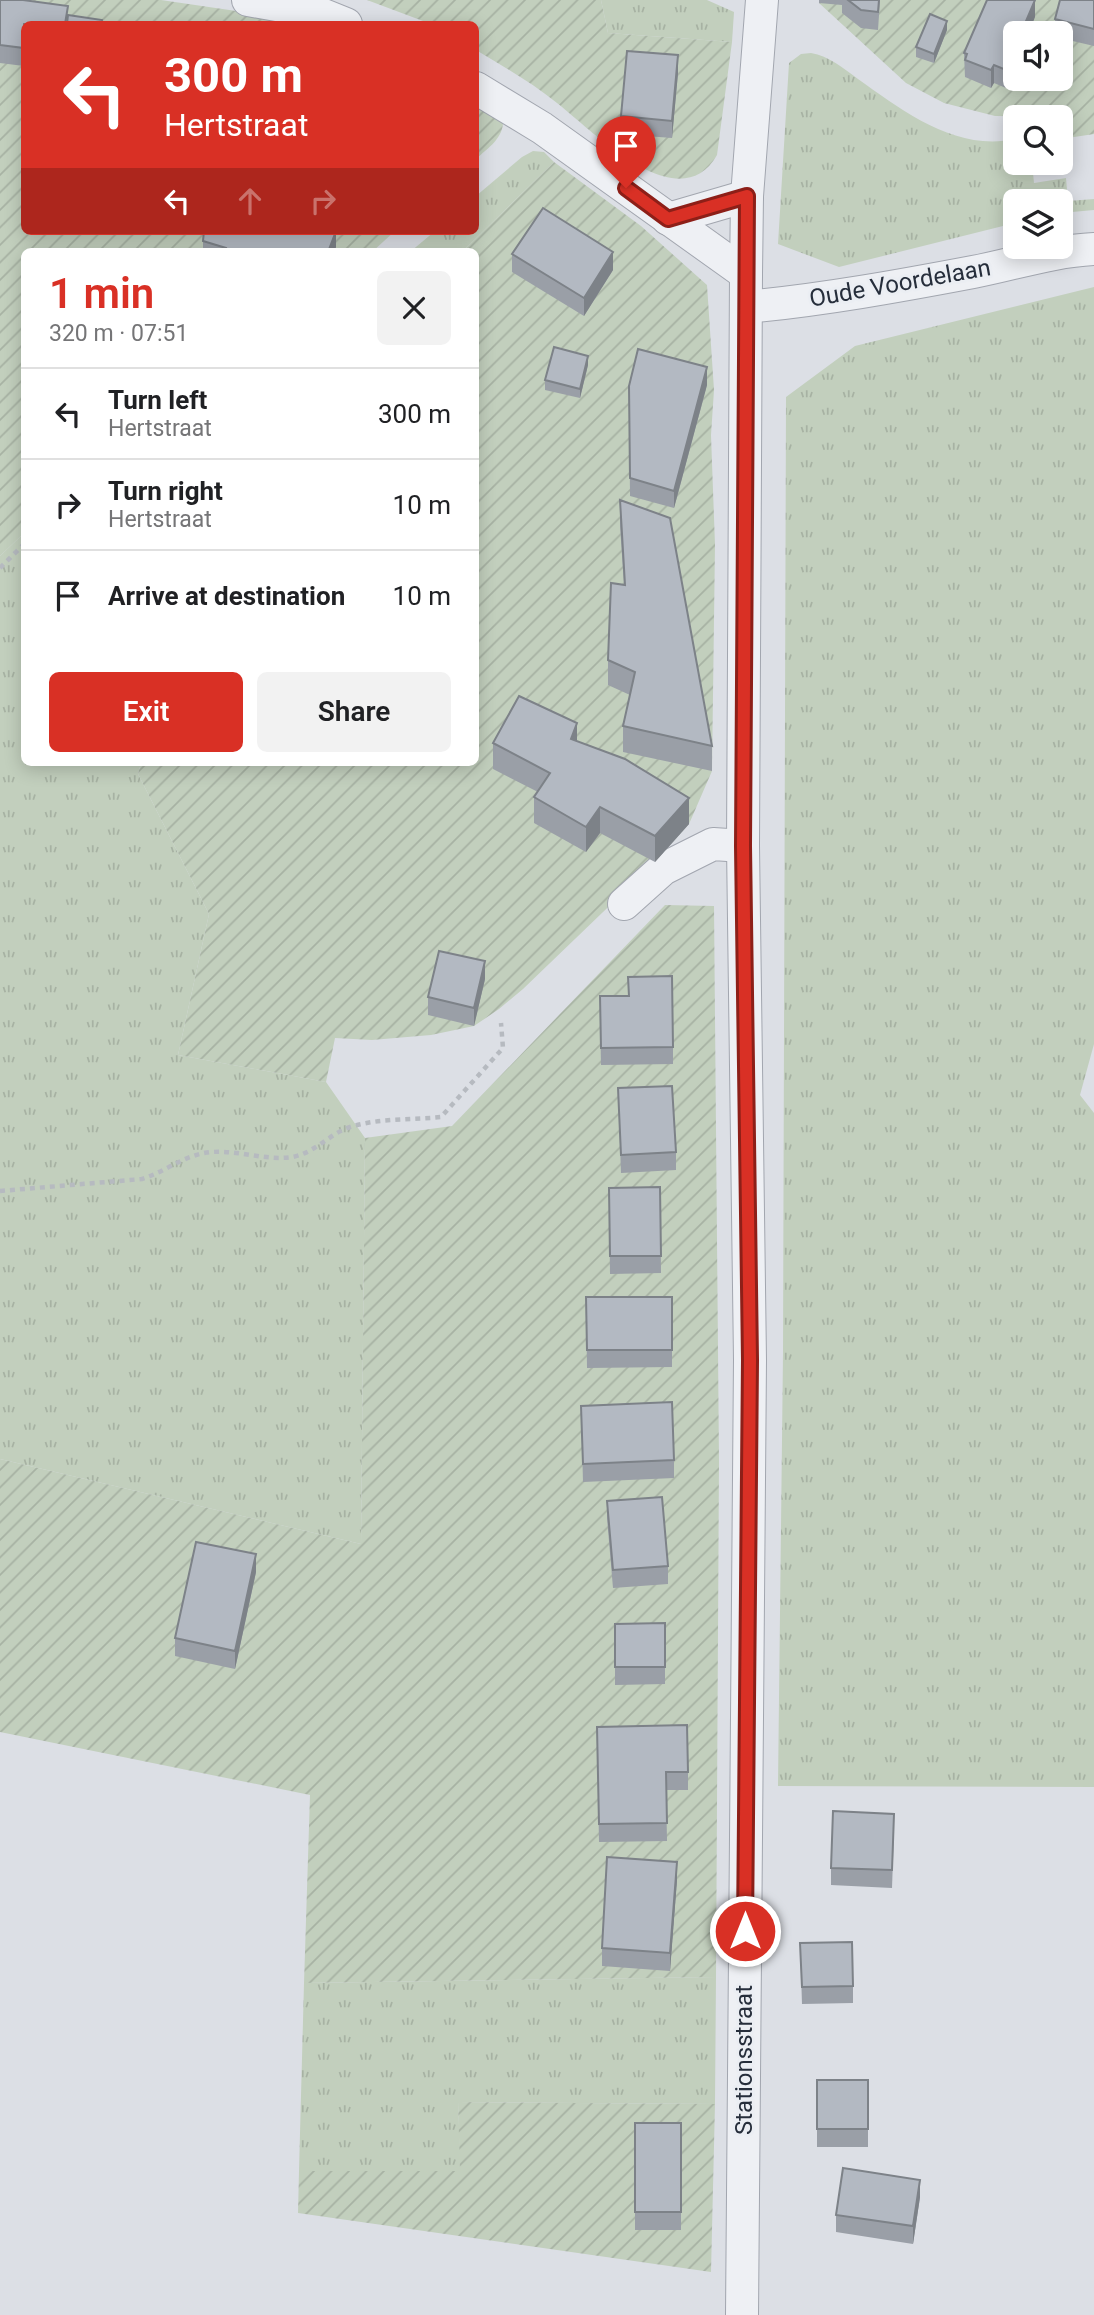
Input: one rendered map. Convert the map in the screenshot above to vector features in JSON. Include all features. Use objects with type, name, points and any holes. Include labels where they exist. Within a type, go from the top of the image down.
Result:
[{"type":"street","points":[[248,0],[316,12],[338,21]]},
{"type":"street","name":"Stationsstraat","points":[[742,2315],[750,1374],[743,846],[746,274],[747,196],[762,0]]},
{"type":"street","points":[[479,90],[541,128],[746,274]]},
{"type":"street","points":[[668,219],[747,196]]},
{"type":"street","name":"Oude Voordelaan","points":[[746,307],[812,299],[973,272],[1070,250],[1094,249]]},
{"type":"street","points":[[624,904],[663,869],[713,844],[743,846]]},
{"type":"path","points":[[0,568],[21,547]]},
{"type":"path","points":[[0,1191],[142,1179],[159,1174],[191,1155],[212,1152],[281,1158],[296,1156],[314,1149],[348,1127],[396,1119],[441,1116],[503,1048],[501,1023]]},
{"type":"green space","points":[[0,0],[161,0],[243,12],[279,21],[21,21],[21,235],[391,235],[376,248],[21,248],[21,536],[0,556]]},
{"type":"green space","points":[[367,0],[601,0],[608,33],[732,42],[717,155],[701,173],[681,179],[659,175],[613,149],[547,96],[479,52],[479,21],[423,21]]},
{"type":"green space","points":[[601,0],[707,0],[734,12],[732,42],[608,33]]},
{"type":"green space","points":[[819,0],[1094,0],[1094,134],[1073,137],[1073,105],[1003,105],[1003,116],[995,116],[944,103],[906,83],[819,3]]},
{"type":"green space","points":[[811,53],[836,63],[893,104],[931,126],[972,140],[1003,140],[1003,175],[1033,175],[1034,183],[1066,178],[1067,189],[1003,189],[1003,226],[839,267],[778,244],[789,63],[801,54]]},
{"type":"green space","points":[[479,102],[503,120],[501,132],[479,156]]},
{"type":"green space","points":[[533,151],[544,152],[554,162],[466,248],[415,248],[430,235],[479,235],[479,193]]},
{"type":"green space","points":[[554,162],[641,226],[707,285],[714,390],[711,435],[715,545],[712,771],[689,824],[655,862],[523,989],[474,1026],[431,1035],[372,1040],[335,1038],[326,1082],[178,1055],[209,914],[138,774],[140,766],[479,766],[479,248],[466,248]]},
{"type":"green space","points":[[1094,199],[1094,210],[1073,212],[1073,201]]},
{"type":"green space","points":[[1094,287],[1094,1044],[1080,1095],[1094,1113],[1094,1787],[778,1786],[783,1353],[786,397],[855,346]]},
{"type":"green space","points":[[21,536],[21,766],[140,766],[138,774],[209,914],[178,1055],[326,1082],[365,1138],[361,1544],[0,1459],[0,556]]},
{"type":"green space","points":[[665,905],[714,906],[719,1461],[716,1977],[304,1983],[310,1795],[0,1732],[0,1459],[361,1544],[365,1138],[452,1126]]},
{"type":"green space","points":[[716,1977],[715,2104],[458,2102],[461,2171],[299,2171],[304,1983]]},
{"type":"green space","points":[[458,2102],[715,2104],[711,2272],[298,2213],[299,2171],[460,2171]]},
{"type":"building","points":[[0,0],[68,6],[66,21],[21,21],[21,48],[0,45]]},
{"type":"building","points":[[848,0],[879,0],[878,12],[861,10]]},
{"type":"building","points":[[987,0],[1035,0],[1026,21],[1003,21],[1003,69],[994,65],[991,70],[965,60],[967,54],[964,53]]},
{"type":"building","points":[[1060,0],[1094,0],[1094,29],[1073,24],[1073,21],[1055,19]]},
{"type":"building","points":[[930,14],[947,21],[934,54],[916,47]]},
{"type":"building","points":[[68,15],[102,20],[102,21],[67,21]]},
{"type":"building","points":[[627,51],[678,55],[672,121],[621,116]]},
{"type":"building","points":[[543,208],[613,252],[584,298],[512,254]]},
{"type":"building","points":[[204,235],[334,235],[330,248],[226,248],[203,241]]},
{"type":"building","points":[[554,347],[588,356],[580,389],[545,380]]},
{"type":"building","points":[[638,349],[707,367],[674,491],[630,478],[629,386]]},
{"type":"building","points":[[620,500],[670,518],[712,746],[623,726],[635,672],[608,660],[611,583],[625,585]]},
{"type":"building","points":[[519,696],[577,723],[571,739],[625,759],[689,798],[655,836],[600,807],[586,827],[534,797],[550,773],[493,743]]},
{"type":"building","points":[[439,951],[485,961],[474,1008],[428,997]]},
{"type":"building","points":[[672,976],[673,1047],[601,1048],[600,996],[629,996],[628,977]]},
{"type":"building","points":[[672,1086],[676,1152],[621,1155],[618,1088]]},
{"type":"building","points":[[660,1187],[661,1256],[610,1256],[609,1188]]},
{"type":"building","points":[[586,1297],[672,1297],[672,1350],[587,1350]]},
{"type":"building","points":[[672,1402],[674,1460],[583,1464],[581,1406]]},
{"type":"building","points":[[662,1497],[668,1566],[613,1570],[607,1501]]},
{"type":"building","points":[[196,1542],[256,1554],[235,1651],[175,1638]]},
{"type":"building","points":[[665,1623],[665,1667],[615,1667],[615,1624]]},
{"type":"building","points":[[687,1725],[688,1772],[666,1772],[667,1823],[599,1824],[597,1727]]},
{"type":"building","points":[[833,1811],[894,1814],[892,1870],[831,1868]]},
{"type":"building","points":[[607,1857],[677,1862],[670,1953],[602,1948]]},
{"type":"building","points":[[852,1942],[853,1986],[802,1987],[800,1943]]},
{"type":"building","points":[[817,2080],[868,2080],[868,2129],[817,2129]]},
{"type":"building","points":[[635,2123],[681,2123],[681,2212],[635,2212]]},
{"type":"building","points":[[843,2168],[920,2180],[913,2226],[836,2215]]},
{"type":"route","points":[[626,188],[668,219],[747,196],[743,846],[750,1360],[745,1931]]}]
